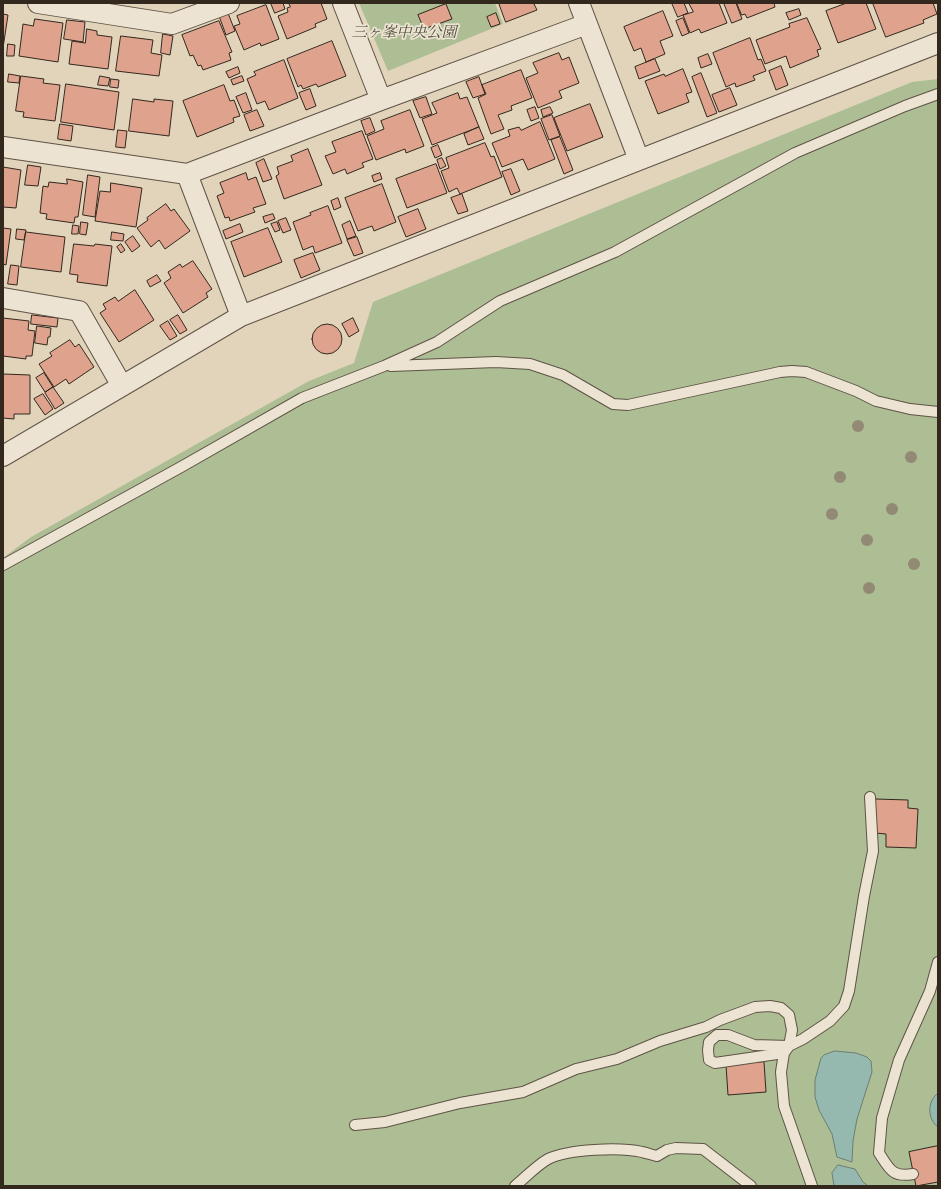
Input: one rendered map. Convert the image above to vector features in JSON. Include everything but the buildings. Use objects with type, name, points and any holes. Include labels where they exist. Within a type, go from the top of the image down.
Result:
[{"type":"street","points":[[38,3],[172,24],[229,3]]},
{"type":"street","points":[[343,3],[381,100]]},
{"type":"street","points":[[579,3],[639,160]]},
{"type":"street","points":[[3,147],[187,174],[587,24]]},
{"type":"street","points":[[3,456],[242,316],[938,43]]},
{"type":"street","points":[[187,174],[242,316]]},
{"type":"street","points":[[3,298],[79,310],[122,386]]},
{"type":"lane","points":[[3,564],[181,467],[302,398],[384,366],[437,342],[500,302],[615,252],[795,153],[905,106],[938,94]]},
{"type":"lane","points":[[384,366],[496,362],[530,364],[563,375],[613,404],[628,405],[780,372],[806,372],[856,391],[876,401],[910,409],[938,412]]},
{"type":"lane","points":[[787,1050],[754,1045],[728,1035],[717,1036],[709,1042],[708,1050],[709,1060],[715,1063],[787,1050],[830,1021],[844,1006],[849,991],[873,851],[870,797]]},
{"type":"lane","points":[[913,1174],[902,1176],[891,1170],[878,1153],[882,1118],[899,1060],[930,991],[938,962]]},
{"type":"lane","points":[[354,1125],[385,1122],[460,1103],[523,1092],[576,1069],[617,1059],[660,1041],[706,1027],[755,1007],[770,1006],[782,1008],[789,1015],[792,1030],[782,1072],[784,1106],[812,1186]]},
{"type":"lane","points":[[515,1186],[538,1166],[550,1158],[573,1152],[617,1149],[657,1156],[667,1150],[676,1148],[693,1148],[703,1149],[751,1186]]},
{"type":"green space","name":"三ヶ峯中央公園","points":[[359,3],[495,3],[503,24],[388,71]]},
{"type":"green space","points":[[938,79],[938,1186],[3,1186],[3,558],[31,537],[309,381],[354,363],[373,302],[912,82]]},
{"type":"water","points":[[835,1051],[856,1053],[867,1057],[871,1061],[872,1072],[857,1119],[853,1141],[852,1162],[837,1157],[832,1134],[819,1110],[815,1097],[815,1080],[821,1058],[824,1055]]},
{"type":"water","points":[[938,1093],[938,1127],[934,1124],[930,1115],[930,1105],[934,1096]]},
{"type":"water","points":[[838,1165],[855,1169],[863,1182],[868,1186],[834,1186],[832,1173]]}]
